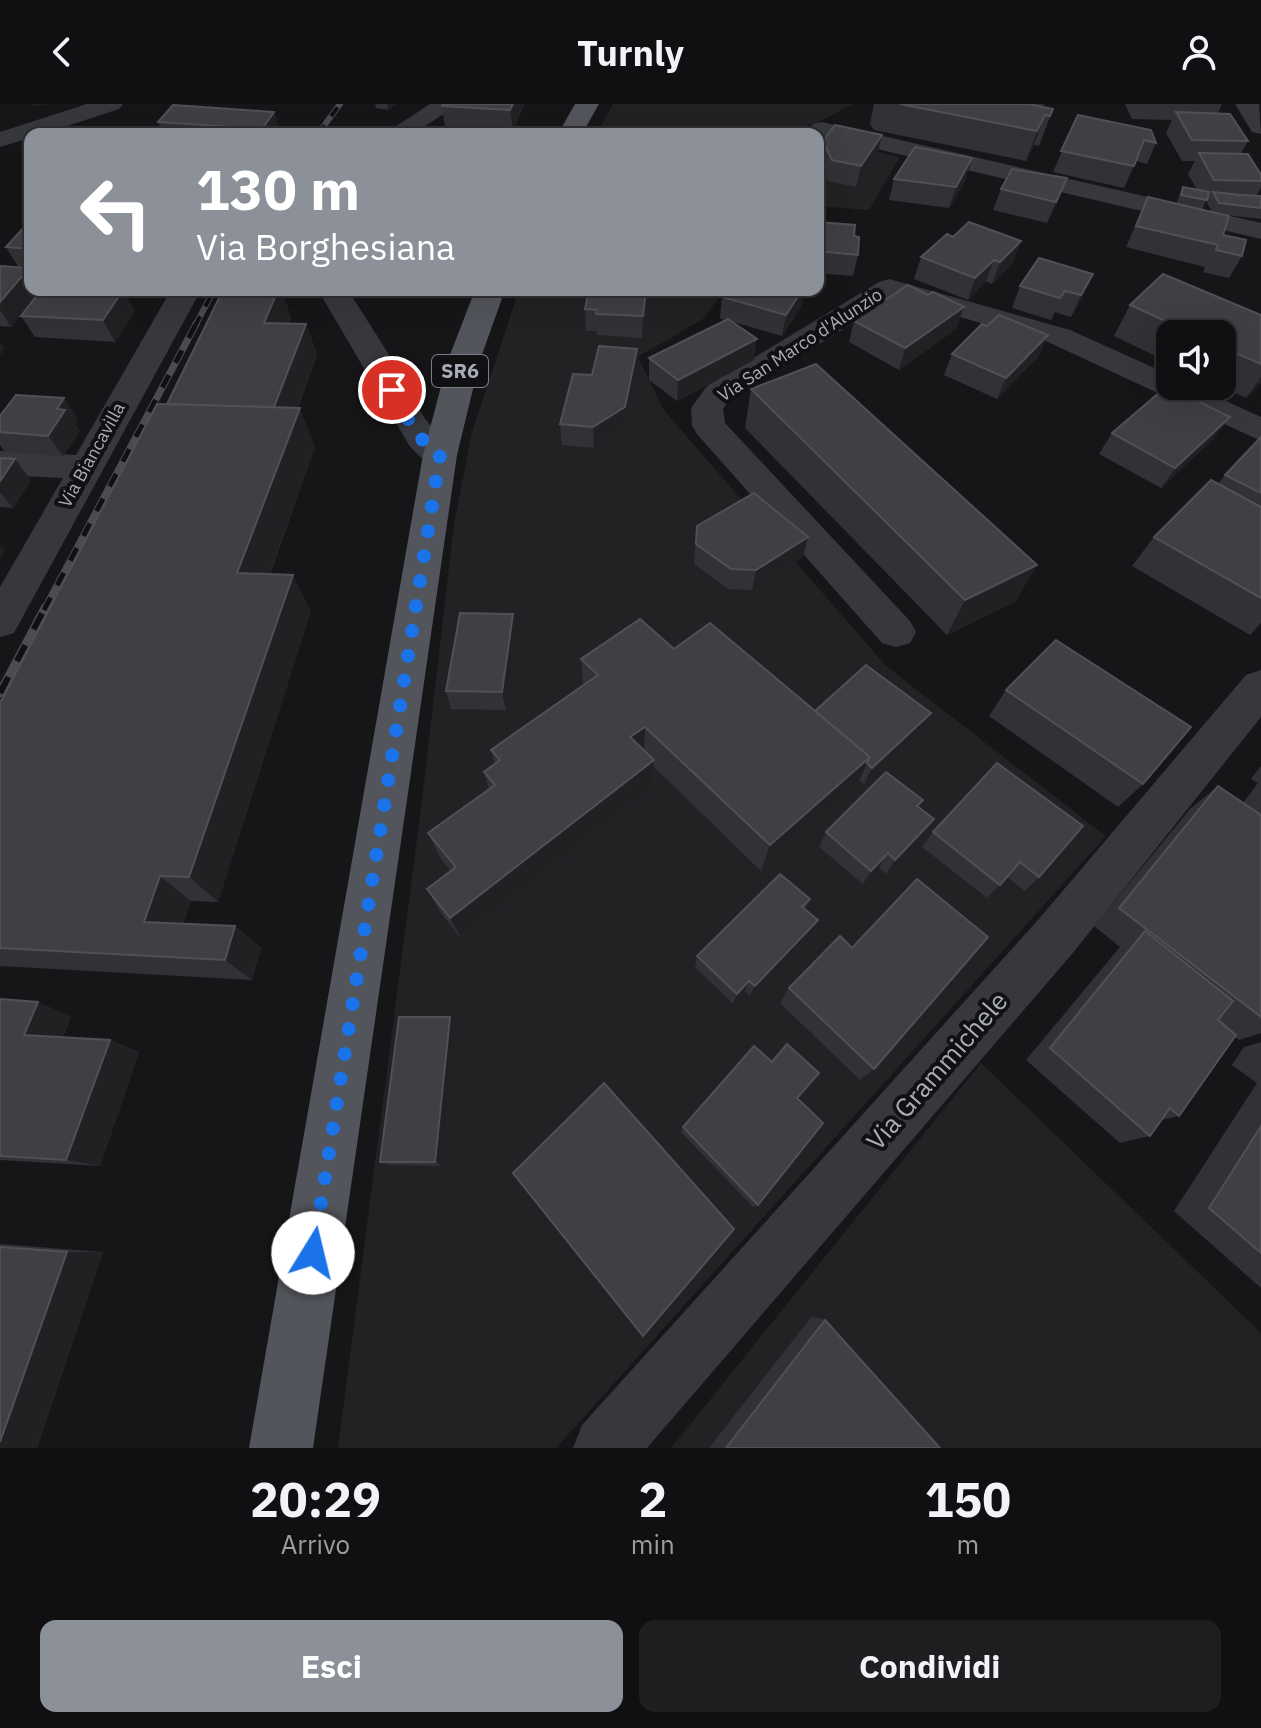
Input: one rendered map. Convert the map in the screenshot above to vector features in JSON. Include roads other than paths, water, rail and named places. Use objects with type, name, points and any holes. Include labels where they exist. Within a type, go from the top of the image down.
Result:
[{"type":"main road","points":[[573,128],[587,104]]},
{"type":"main road","name":"SR6","points":[[281,1448],[440,455],[464,360],[488,296]]},
{"type":"street","points":[[8,137],[24,104]]},
{"type":"street","points":[[36,128],[111,104]]},
{"type":"street","points":[[406,128],[447,104]]},
{"type":"street","points":[[1247,104],[1261,127]]},
{"type":"street","points":[[820,128],[858,110]]},
{"type":"street","points":[[824,135],[1261,231]]},
{"type":"street","name":"Via San Marco d'Alunzio","points":[[896,632],[709,426],[707,408],[718,393],[889,288],[1059,336],[1261,430]]},
{"type":"street","name":"Via Biancavilla","points":[[0,622],[84,467],[183,296]]},
{"type":"street","points":[[337,296],[381,368],[415,433],[427,447],[440,455]]},
{"type":"street","points":[[0,463],[84,467]]},
{"type":"street","name":"Via Grammichele","points":[[605,1448],[1055,937],[1261,687]]},
{"type":"railway","points":[[322,128],[340,104]]},
{"type":"railway","points":[[195,326],[211,296]]},
{"type":"railway","points":[[44,610],[196,324]]},
{"type":"railway","points":[[0,693],[45,608]]}]
